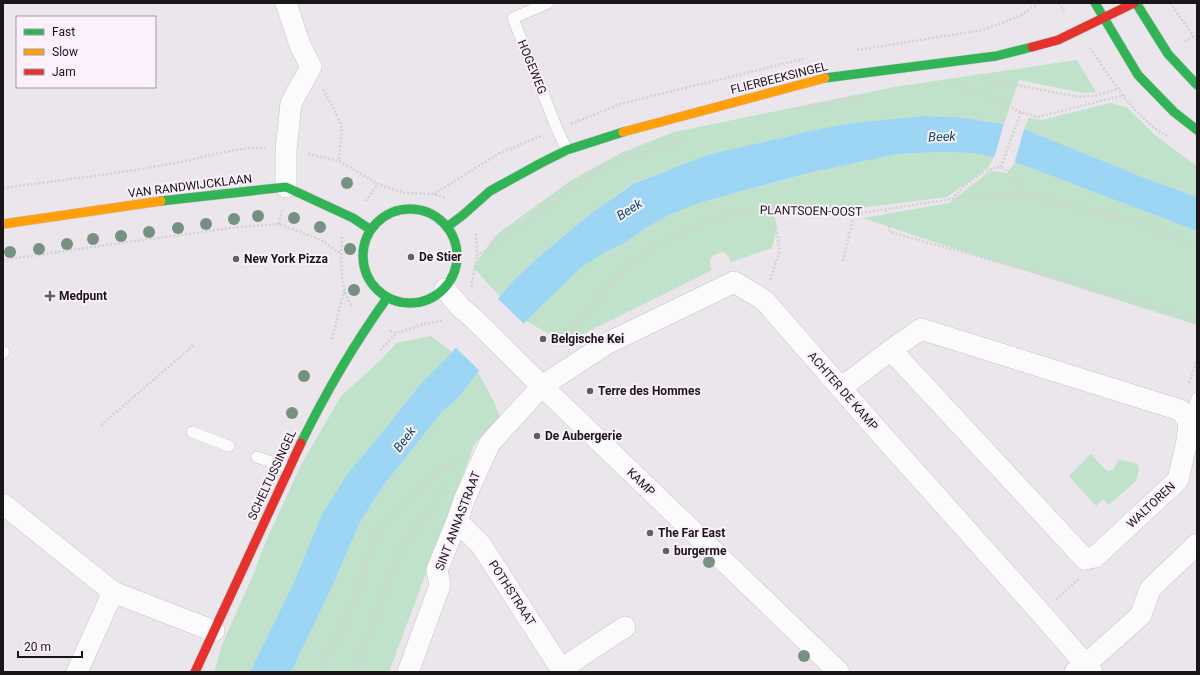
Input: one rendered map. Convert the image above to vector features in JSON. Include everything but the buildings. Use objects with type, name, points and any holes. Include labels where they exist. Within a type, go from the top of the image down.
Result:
[{"type":"street","points":[[286,3],[300,45],[311,67],[291,103],[286,150],[286,187],[354,218],[371,230]]},
{"type":"street","points":[[1095,3],[1138,75],[1174,112],[1197,130]]},
{"type":"street","points":[[1135,3],[1168,54],[1197,85]]},
{"type":"street","name":"FLIERBEEKSINGEL","points":[[447,227],[490,192],[567,150],[622,132],[819,79],[1003,54],[1058,40],[1135,3]]},
{"type":"street","name":"VAN RANDWIJCKLAAN","points":[[3,224],[134,204],[286,187]]},
{"type":"street","points":[[409,209],[423,211],[436,216],[447,227],[455,240],[458,257],[454,274],[445,289],[433,298],[418,303],[402,303],[387,298],[376,289],[368,278],[364,265],[363,252],[371,230],[383,217],[396,211],[409,209]]},
{"type":"street","name":"ACHTER DE KAMP","points":[[542,386],[608,343],[734,282],[764,300],[1035,606],[1084,670]]},
{"type":"street","name":"KAMP","points":[[445,289],[460,307],[839,672]]},
{"type":"street","name":"SCHELTUSSINGEL","points":[[195,672],[288,468],[319,405],[368,323],[387,298]]},
{"type":"street","points":[[841,388],[921,329],[1180,410],[1189,421]]},
{"type":"street","points":[[891,350],[1085,559]]},
{"type":"street","name":"SINT ANNASTRAAT","points":[[408,672],[440,585],[437,570],[474,476],[490,444],[542,386]]},
{"type":"street","name":"WALTOREN","points":[[1085,559],[1095,557],[1178,480],[1187,441],[1189,421]]},
{"type":"street","points":[[3,504],[113,592],[214,630]]},
{"type":"street","name":"POTHSTRAAT","points":[[457,521],[481,545],[562,671],[625,628]]},
{"type":"street","points":[[1084,670],[1141,615],[1150,589],[1197,544]]},
{"type":"street","points":[[77,672],[113,592]]},
{"type":"lane","name":"HOGEWEG","points":[[548,3],[513,18],[557,129],[567,150]]},
{"type":"lane","points":[[1189,421],[1197,398]]},
{"type":"lane","points":[[192,432],[229,446]]},
{"type":"lane","points":[[257,457],[288,468]]},
{"type":"path","points":[[1170,3],[1197,41]]},
{"type":"path","points":[[311,67],[333,107],[342,128],[339,161]]},
{"type":"path","points":[[986,80],[1079,97],[1098,95],[1118,89]]},
{"type":"path","points":[[956,82],[950,83],[980,93],[1021,112],[1038,116],[1124,95]]},
{"type":"path","points":[[796,109],[866,97]]},
{"type":"path","points":[[1001,167],[1021,112]]},
{"type":"path","points":[[477,256],[608,164],[690,138]]},
{"type":"path","name":"VAN RANDWIJCKLAAN","points":[[3,188],[109,174],[175,163],[237,150],[263,148],[286,150],[339,161],[378,184]]},
{"type":"path","points":[[952,199],[964,185],[991,169],[1001,167],[1011,174],[1023,195]]},
{"type":"path","name":"PLANTSOEN-OOST","points":[[564,372],[572,330],[626,268],[661,244],[709,220],[737,212],[772,209],[854,214],[952,199],[1023,195],[1039,197],[1145,225],[1197,247]]},
{"type":"path","points":[[764,300],[780,250],[772,209]]},
{"type":"path","points":[[886,210],[890,232],[1148,304],[1197,320]]},
{"type":"path","points":[[843,261],[854,214]]},
{"type":"path","points":[[3,260],[239,227],[279,224],[321,240],[341,254]]},
{"type":"path","points":[[101,425],[195,344]]},
{"type":"path","points":[[318,672],[348,614],[361,581],[370,549],[377,532],[398,507],[438,472],[461,456]]},
{"type":"path","points":[[354,672],[402,548],[453,475],[474,476]]},
{"type":"path","points":[[1056,600],[1079,580],[1085,559]]},
{"type":"green space","points":[[1077,60],[1096,92],[1083,93],[1019,80],[1004,124],[955,117],[925,116],[815,130],[707,155],[632,184],[593,212],[542,254],[515,279],[500,297],[473,267],[496,235],[570,181],[621,153],[674,132],[894,87]]},
{"type":"green space","points":[[1110,103],[1126,107],[1156,136],[1197,166],[1197,197],[1140,176],[1024,129],[1029,118],[1042,120]]},
{"type":"green space","points":[[942,152],[971,153],[994,157],[988,168],[947,197],[845,210],[774,215],[777,228],[772,248],[731,262],[729,257],[724,252],[716,254],[710,259],[712,270],[565,343],[526,321],[582,267],[671,214],[699,203],[817,171],[898,154]]},
{"type":"green space","points":[[1015,162],[1197,231],[1197,325],[863,218],[949,203],[990,171],[1007,173]]},
{"type":"green space","points":[[431,336],[452,352],[421,383],[348,473],[322,514],[294,582],[250,672],[214,672],[223,642],[254,573],[265,543],[302,463],[341,396],[383,358],[396,343]]},
{"type":"green space","points":[[478,372],[500,417],[474,445],[389,672],[291,672],[333,585],[360,522],[384,485],[441,413],[459,397]]},
{"type":"green space","points":[[1091,454],[1107,471],[1113,470],[1118,460],[1137,464],[1139,469],[1136,481],[1109,505],[1103,499],[1096,506],[1069,476]]},
{"type":"water","name":"Beek","points":[[925,116],[956,117],[1004,124],[1002,128],[1022,134],[1024,129],[1140,176],[1197,197],[1197,231],[1015,162],[1015,157],[996,152],[994,157],[971,153],[942,152],[898,154],[817,171],[764,185],[699,203],[671,214],[582,267],[526,321],[478,372],[459,397],[441,413],[384,485],[360,522],[333,585],[291,672],[250,672],[294,582],[322,514],[348,473],[421,383],[452,352],[515,279],[542,254],[593,212],[633,184],[707,155],[815,130],[853,123]]},
{"type":"pier","points":[[1004,123],[1006,124],[1005,127],[1021,132],[1022,129],[1024,129],[1014,164],[1013,159],[997,154],[994,159]]},
{"type":"pier","points":[[497,298],[525,325],[481,372],[454,346]]},
{"type":"traffic: fast","points":[[1095,3],[1138,75],[1174,112],[1197,130]]},
{"type":"traffic: fast","points":[[1136,3],[1168,54],[1197,85]]},
{"type":"traffic: fast","points":[[825,78],[996,56],[1032,47]]},
{"type":"traffic: fast","points":[[447,227],[490,191],[541,163],[567,150],[623,132]]},
{"type":"traffic: fast","points":[[161,201],[286,187],[353,218],[371,230]]},
{"type":"traffic: fast","points":[[410,209],[428,213],[443,223],[453,238],[457,256],[453,274],[443,289],[428,299],[410,303],[392,299],[377,289],[367,274],[363,256],[367,238],[377,223],[392,213],[410,209]]},
{"type":"traffic: fast","points":[[301,443],[320,405],[341,369],[387,298]]},
{"type":"traffic: slow","points":[[623,132],[825,78]]},
{"type":"traffic: slow","points":[[3,224],[161,201]]},
{"type":"traffic: jam","points":[[1032,47],[1058,40],[1134,3]]},
{"type":"traffic: jam","points":[[195,672],[301,443]]},
{"type":"place","name":"De Stier","points":[[411,257]]},
{"type":"place","name":"New York Pizza","points":[[236,259]]},
{"type":"place","name":"Medpunt","points":[[50,296]]},
{"type":"place","name":"Belgische Kei","points":[[543,339]]},
{"type":"place","name":"Terre des Hommes","points":[[590,391]]},
{"type":"place","name":"De Aubergerie","points":[[537,436]]},
{"type":"place","name":"The Far East","points":[[650,533]]},
{"type":"place","name":"burgerme","points":[[666,551]]}]
